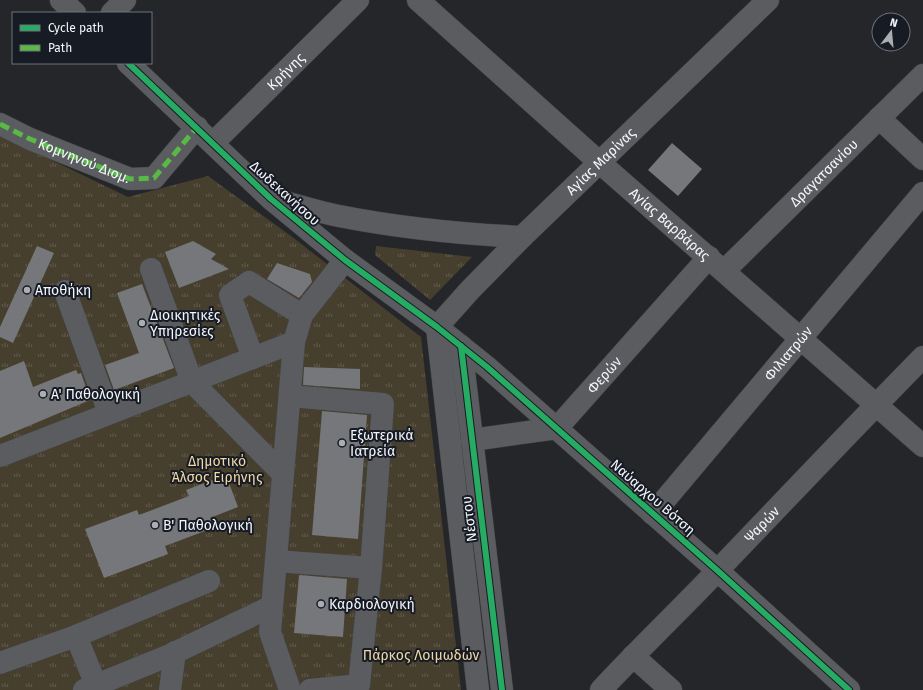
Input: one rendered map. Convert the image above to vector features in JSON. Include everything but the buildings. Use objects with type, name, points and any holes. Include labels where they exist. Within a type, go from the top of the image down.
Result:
[{"type":"street","points":[[61,0],[74,12]]},
{"type":"street","points":[[113,12],[125,0]]},
{"type":"street","name":"Κρήνης","points":[[213,143],[358,0]]},
{"type":"street","name":"Αγίας Βαρβάρας","points":[[418,0],[599,162],[923,446]]},
{"type":"street","name":"Αγίας Μαρίνας","points":[[437,327],[470,290],[522,237],[768,0]]},
{"type":"street","name":"Δωδεκανήσου","points":[[129,64],[271,199],[345,260],[437,327]]},
{"type":"street","name":"Δραγατσανίου","points":[[716,264],[879,118],[923,75]]},
{"type":"street","points":[[879,118],[923,159]]},
{"type":"street","name":"Κομνηνού Διομ.","points":[[0,124],[30,139],[130,180],[154,178],[197,127]]},
{"type":"street","name":"Φιλιατρών","points":[[653,514],[923,194]]},
{"type":"street","name":"Δωδεκανήσου","points":[[271,199],[338,216],[410,228],[522,237]]},
{"type":"street","points":[[290,690],[270,632],[294,342],[302,315],[345,260]]},
{"type":"street","name":"Φερών","points":[[556,428],[716,264]]},
{"type":"street","points":[[151,269],[192,382],[283,474]]},
{"type":"street","points":[[253,358],[230,295],[249,282],[302,315]]},
{"type":"street","points":[[65,291],[109,413]]},
{"type":"street","name":"Ναύαρχου Βότση","points":[[437,327],[487,367],[718,571],[849,690]]},
{"type":"street","name":"Νέστου","points":[[437,327],[478,690]]},
{"type":"street","points":[[0,456],[294,342]]},
{"type":"street","name":"Νέστου","points":[[461,346],[502,690]]},
{"type":"street","name":"Ψαρών","points":[[601,690],[718,571],[923,357]]},
{"type":"street","points":[[290,396],[383,404],[359,685],[310,690]]},
{"type":"street","points":[[472,440],[556,428]]},
{"type":"street","points":[[276,561],[370,568]]},
{"type":"street","points":[[0,663],[76,636],[209,581]]},
{"type":"street","points":[[76,636],[90,687],[176,652],[272,606]]},
{"type":"street","points":[[170,690],[176,652]]},
{"type":"street","points":[[633,656],[671,690]]},
{"type":"green space","name":"Δημοτικό Άλσος Ειρήνης","points":[[0,135],[128,197],[208,176],[291,236],[421,337],[461,690],[0,690]]},
{"type":"green space","points":[[376,246],[472,257],[430,300],[375,255]]},
{"type":"marked path","points":[[0,124],[30,139],[130,179],[154,178],[197,127]]},
{"type":"cycle path","points":[[129,64],[271,199],[345,260],[437,327],[487,367],[718,571],[849,690]]},
{"type":"cycle path","points":[[461,346],[502,690]]},
{"type":"place","name":"Αποθήκη","points":[[27,290]]},
{"type":"place","name":"Διοικητικές Υπηρεσίες","points":[[142,323]]},
{"type":"place","name":"Α' Παθολογική","points":[[43,394]]},
{"type":"place","name":"Εξωτερικά Ιατρεία","points":[[342,443]]},
{"type":"place","name":"Β' Παθολογική","points":[[155,525]]},
{"type":"place","name":"Καρδιολογική","points":[[321,604]]},
{"type":"park label","name":"Πάρκος Λοιμωδών","points":[[421,655]]}]
